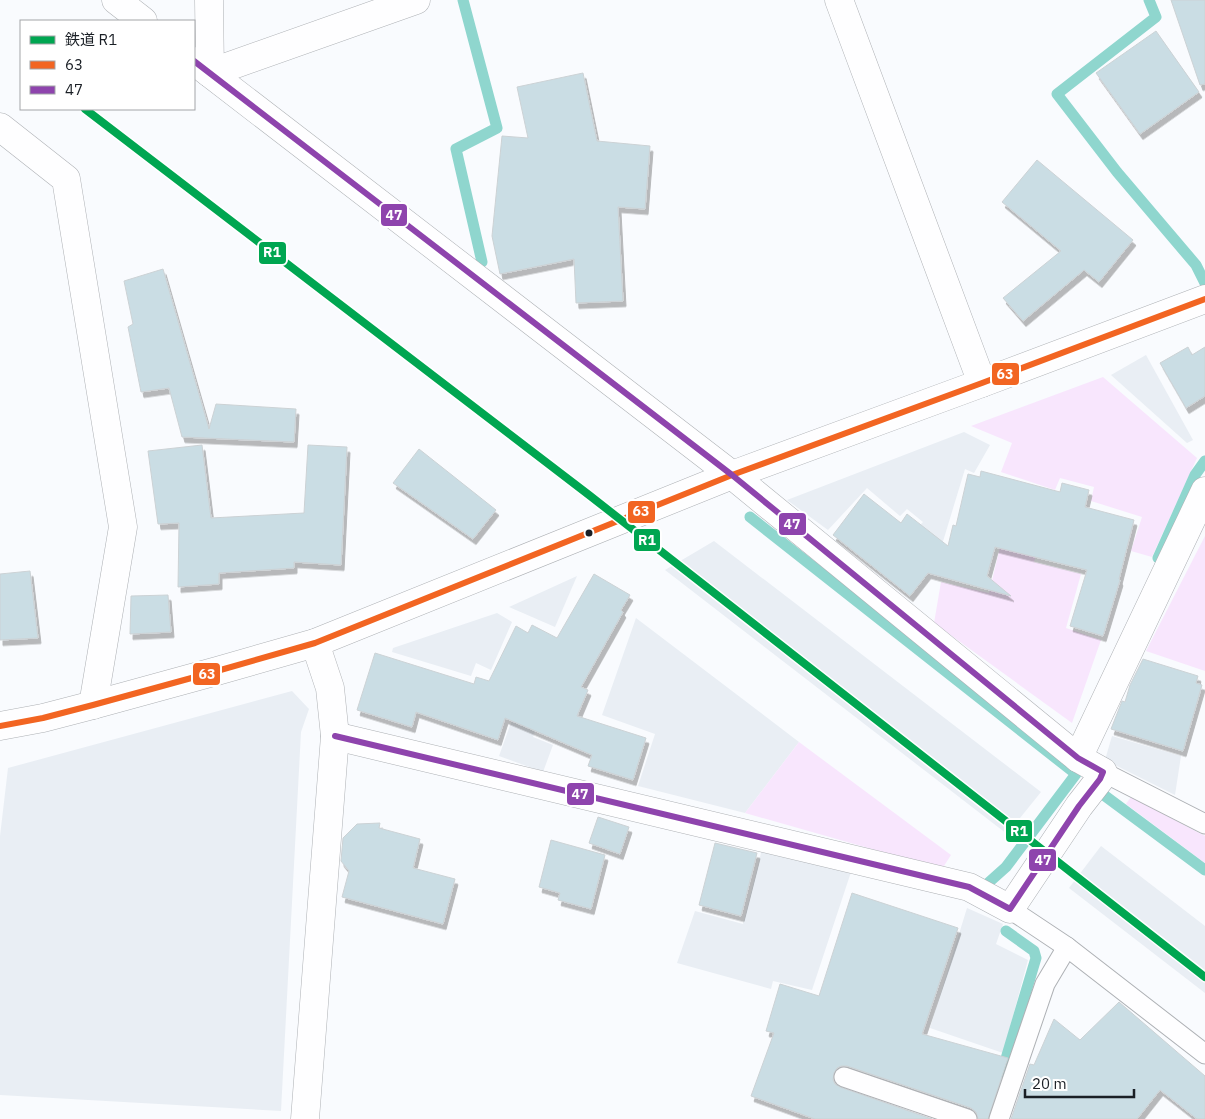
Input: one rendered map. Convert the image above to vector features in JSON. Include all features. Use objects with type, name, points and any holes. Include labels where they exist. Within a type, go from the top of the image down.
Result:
[{"type":"street","points":[[116,0],[142,20]]},
{"type":"street","points":[[202,67],[208,0]]},
{"type":"street","points":[[202,67],[416,0]]},
{"type":"street","points":[[839,0],[982,384]]},
{"type":"street","points":[[202,67],[732,475],[1078,758],[1096,784],[1010,909],[969,887],[335,736]]},
{"type":"street","points":[[0,127],[66,180],[123,527],[93,705]]},
{"type":"street","points":[[0,726],[43,718],[93,705],[315,643],[732,475],[982,384],[1201,301]]},
{"type":"street","points":[[1078,758],[1205,491]]},
{"type":"street","points":[[305,1119],[335,736],[330,688],[315,643]]},
{"type":"lane","points":[[1096,784],[1205,824]]},
{"type":"lane","points":[[1010,909],[1067,947],[1205,1054]]},
{"type":"lane","points":[[999,1119],[1045,984],[1067,947]]},
{"type":"lane","points":[[844,1078],[967,1119]]},
{"type":"shaded area","points":[[1146,355],[1193,440],[1187,443],[1111,375]]},
{"type":"shaded area","points":[[1103,377],[1197,458],[1152,557],[1131,551],[1142,517],[1091,501],[1094,487],[1060,478],[1055,490],[1001,472],[1012,443],[971,426]]},
{"type":"shaded area","points":[[964,432],[990,445],[974,473],[965,469],[941,548],[918,527],[923,522],[907,509],[900,516],[867,488],[828,530],[787,500]]},
{"type":"shaded area","points":[[1205,536],[1205,671],[1146,651]]},
{"type":"shaded area","points":[[1002,539],[1038,549],[1034,562],[1081,574],[1066,628],[1101,640],[1072,723],[934,623],[941,582],[989,593]]},
{"type":"shaded area","points":[[714,541],[1041,792],[1007,834],[665,570]]},
{"type":"shaded area","points":[[577,576],[555,627],[509,607]]},
{"type":"shaded area","points":[[497,613],[512,622],[491,670],[476,663],[471,676],[392,652],[393,648]]},
{"type":"shaded area","points":[[636,618],[799,742],[745,813],[638,786],[655,734],[602,715]]},
{"type":"shaded area","points":[[292,691],[309,709],[301,732],[281,1111],[0,1095],[0,836],[8,768]]},
{"type":"shaded area","points":[[522,692],[540,718],[533,737],[553,745],[543,772],[499,756]]},
{"type":"shaded area","points":[[1112,736],[1181,756],[1175,795],[1105,760]]},
{"type":"shaded area","points":[[799,742],[951,855],[942,869],[745,813]]},
{"type":"shaded area","points":[[1131,797],[1205,836],[1205,863],[1126,804]]},
{"type":"shaded area","points":[[1101,846],[1205,926],[1205,993],[1069,888]]},
{"type":"shaded area","points":[[762,849],[851,872],[812,990],[773,981],[771,989],[677,963],[695,911],[743,924]]},
{"type":"shaded area","points":[[967,908],[1003,924],[996,944],[1028,960],[1003,1053],[930,1028]]},
{"type":"building","points":[[1171,0],[1205,0],[1205,84],[1200,85]]},
{"type":"building","points":[[1156,31],[1199,92],[1140,134],[1096,73]]},
{"type":"building","points":[[583,73],[597,141],[650,146],[645,209],[618,207],[623,301],[576,303],[574,259],[500,274],[492,236],[502,136],[528,138],[517,87]]},
{"type":"building","points":[[1037,160],[1133,240],[1099,282],[1084,270],[1023,321],[1003,298],[1061,251],[1002,202]]},
{"type":"building","points":[[163,269],[209,429],[216,404],[296,409],[294,442],[182,437],[169,388],[141,392],[128,327],[133,324],[124,281]]},
{"type":"building","points":[[1188,347],[1192,355],[1205,347],[1205,396],[1186,408],[1160,363]]},
{"type":"building","points":[[202,445],[211,518],[304,513],[308,445],[347,447],[341,565],[294,562],[294,568],[219,573],[219,584],[178,587],[179,523],[158,524],[148,451]]},
{"type":"building","points":[[419,449],[496,510],[473,539],[393,483]]},
{"type":"building","points":[[981,471],[1060,492],[1062,483],[1089,490],[1085,507],[1134,520],[1120,580],[1103,636],[1070,626],[1087,570],[995,547],[987,576],[1011,596],[928,573],[910,596],[833,535],[864,494],[901,523],[907,514],[948,546],[953,525],[956,526],[968,474],[980,477]]},
{"type":"building","points":[[30,571],[38,638],[0,640],[0,574]]},
{"type":"building","points":[[594,574],[630,595],[621,610],[623,612],[581,687],[588,690],[577,716],[646,738],[633,780],[588,766],[592,755],[505,718],[498,740],[416,712],[412,727],[357,710],[375,653],[474,684],[476,677],[489,681],[516,626],[528,633],[532,625],[557,638]]},
{"type":"building","points":[[168,595],[171,632],[130,634],[131,596]]},
{"type":"building","points":[[1143,659],[1198,676],[1196,683],[1202,685],[1183,751],[1111,729],[1122,701],[1125,702],[1130,685]]},
{"type":"building","points":[[598,817],[629,827],[620,854],[589,843]]},
{"type":"building","points":[[380,823],[379,828],[420,839],[413,868],[455,879],[443,924],[342,897],[349,871],[341,861],[343,838],[357,824]]},
{"type":"building","points":[[551,840],[605,855],[591,909],[558,900],[560,893],[539,887]]},
{"type":"building","points":[[715,843],[757,853],[741,916],[699,905]]},
{"type":"building","points":[[852,893],[958,928],[922,1034],[1008,1058],[988,1119],[978,1119],[976,1112],[971,1108],[847,1066],[837,1068],[833,1080],[835,1084],[932,1119],[815,1119],[751,1096],[774,1033],[766,1031],[780,984],[819,996]]},
{"type":"building","points":[[1119,1002],[1205,1076],[1205,1119],[1197,1119],[1160,1090],[1137,1119],[1011,1119],[1030,1064],[1034,1065],[1054,1019],[1080,1040]]},
{"type":"waterway","points":[[463,0],[497,128],[456,149],[482,262]]},
{"type":"waterway","points":[[1149,0],[1156,17],[1057,94],[1117,172],[1196,265],[1205,283]]},
{"type":"waterway","points":[[1158,558],[1195,475],[1205,461]]},
{"type":"waterway","points":[[750,517],[1076,774],[1006,867],[987,884]]},
{"type":"waterway","points":[[1093,787],[1205,870]]},
{"type":"waterway","points":[[1002,1072],[1036,958],[1034,951],[1006,931]]},
{"type":"rail line","name":"R1","points":[[86,110],[589,495],[1205,977]]},
{"type":"transit line","name":"47","points":[[195,62],[732,475],[1078,758],[1103,772],[1010,909],[969,887],[335,736]]},
{"type":"transit line","name":"63","points":[[0,726],[43,718],[93,705],[315,643],[732,475],[1205,299]]}]
